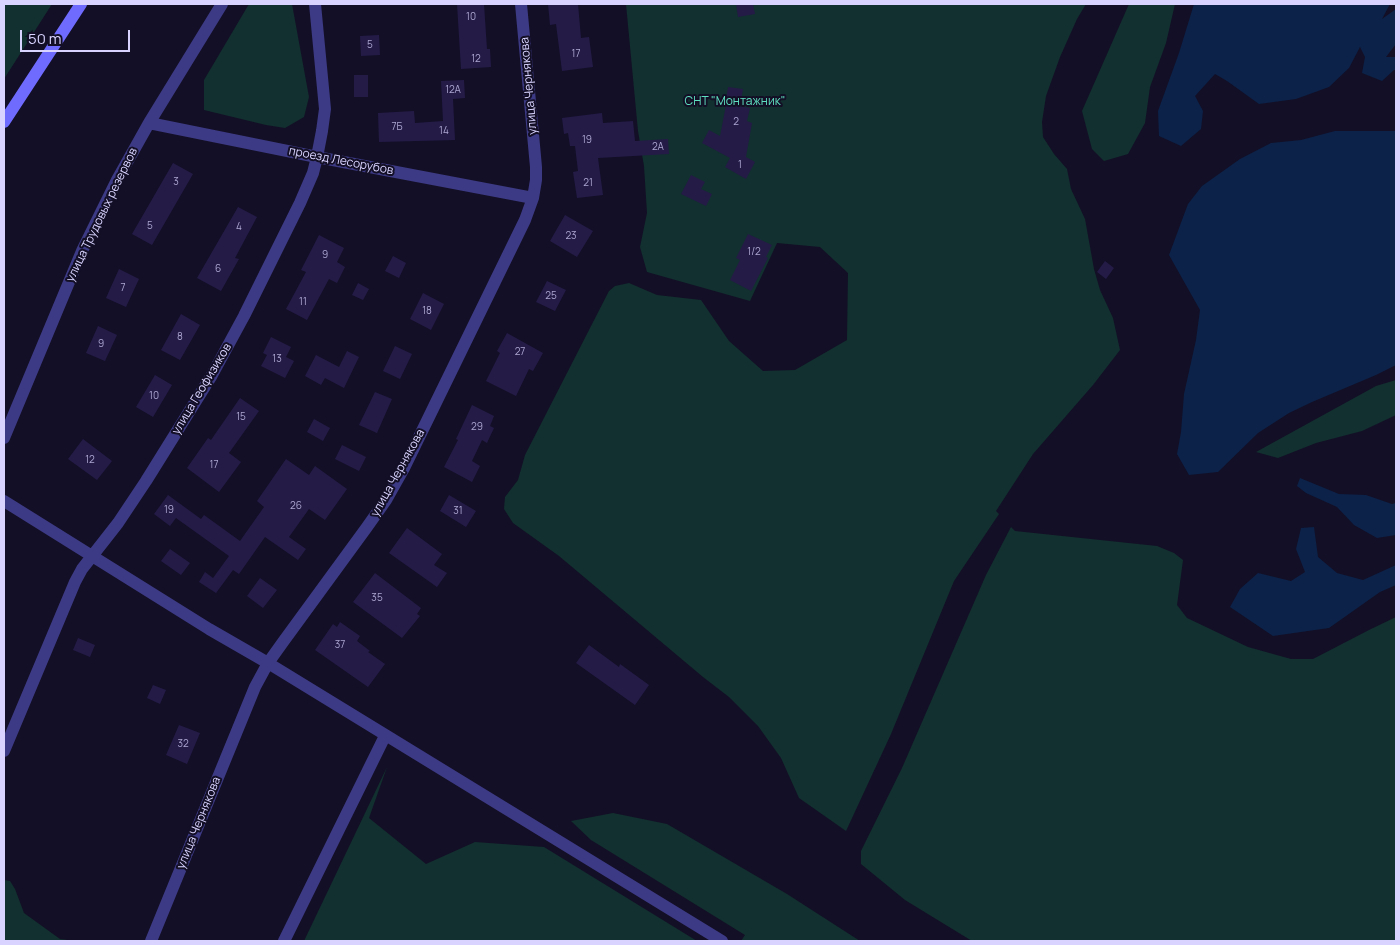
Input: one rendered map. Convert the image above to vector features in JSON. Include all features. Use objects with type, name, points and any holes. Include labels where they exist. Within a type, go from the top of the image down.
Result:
[{"type":"main road","points":[[4,122],[81,4]]},
{"type":"street","name":"улица Трудовых резервов","points":[[4,438],[82,251],[117,180],[149,123],[222,4]]},
{"type":"street","name":"улица Геофизиков","points":[[4,751],[74,582],[118,523],[146,481],[212,375],[244,316],[300,203],[317,157],[325,109],[315,4]]},
{"type":"street","name":"улица Чернякова","points":[[151,941],[255,687],[268,663],[386,500],[404,468],[525,220],[533,198],[536,167],[522,4]]},
{"type":"street","name":"проезд Лесорубов","points":[[149,123],[533,198]]},
{"type":"street","points":[[4,501],[36,523],[722,941]]},
{"type":"street","points":[[284,941],[385,736]]},
{"type":"green space","points":[[4,4],[52,4],[4,79]]},
{"type":"green space","points":[[249,4],[292,4],[309,97],[304,117],[285,128],[204,110],[204,80]]},
{"type":"green space","name":"СНТ \"Монтажник\"","points":[[626,4],[1086,4],[1060,57],[1046,96],[1042,122],[1043,137],[1067,169],[1071,189],[1085,219],[1094,269],[1100,290],[1113,318],[1120,350],[1093,385],[1033,454],[996,511],[999,514],[954,581],[891,734],[846,831],[799,798],[781,758],[758,726],[729,697],[559,556],[513,523],[504,509],[505,497],[518,480],[525,455],[609,291],[615,286],[629,283],[657,295],[701,300],[729,341],[763,371],[795,370],[847,340],[848,273],[820,247],[777,243],[750,301],[647,272],[640,247],[647,213],[644,166],[638,131]]},
{"type":"green space","points":[[1129,4],[1175,4],[1166,43],[1150,87],[1145,123],[1128,154],[1104,161],[1092,149],[1082,111]]},
{"type":"green space","points":[[1396,380],[1396,415],[1362,431],[1316,443],[1278,458],[1256,452],[1376,386]]},
{"type":"green space","points":[[1011,527],[1015,531],[1157,546],[1174,553],[1183,560],[1177,605],[1187,618],[1248,647],[1291,659],[1313,659],[1396,617],[1396,941],[972,941],[905,900],[861,864],[861,851],[902,768],[986,575]]},
{"type":"green space","points":[[387,767],[369,818],[426,864],[475,842],[544,847],[697,941],[304,941]]},
{"type":"green space","points":[[613,813],[667,824],[787,894],[860,941],[741,941],[745,935],[591,840],[571,821]]},
{"type":"green space","points":[[4,880],[10,881],[15,889],[24,913],[60,939],[75,941],[4,941]]},
{"type":"water","points":[[1194,4],[1390,4],[1382,19],[1396,9],[1396,44],[1386,57],[1396,57],[1396,70],[1382,81],[1362,73],[1365,57],[1360,47],[1349,68],[1329,87],[1296,99],[1259,104],[1215,74],[1195,96],[1203,111],[1201,129],[1181,146],[1159,136],[1158,111]]},
{"type":"water","points":[[1335,131],[1396,131],[1396,365],[1289,413],[1258,433],[1218,472],[1189,475],[1177,454],[1184,394],[1196,340],[1200,310],[1169,255],[1188,204],[1202,186],[1240,159],[1271,143],[1301,140]]},
{"type":"water","points":[[1300,478],[1339,494],[1366,495],[1392,504],[1396,503],[1396,535],[1377,538],[1354,525],[1337,507],[1306,493],[1297,486]]},
{"type":"water","points":[[1314,527],[1318,557],[1337,573],[1363,580],[1396,565],[1396,585],[1380,592],[1329,628],[1273,636],[1230,607],[1240,589],[1258,573],[1291,581],[1305,572],[1296,549],[1301,528]]},
{"type":"building","points":[[457,4],[484,4],[487,49],[490,49],[491,67],[461,69]]},
{"type":"building","points":[[548,4],[578,4],[581,38],[589,37],[593,67],[562,71],[556,24],[550,25]]},
{"type":"building","points":[[736,4],[753,4],[755,14],[738,17]]},
{"type":"building","points":[[379,35],[380,55],[361,56],[360,36]]},
{"type":"building","points":[[354,75],[368,75],[368,97],[354,97]]},
{"type":"building","points":[[464,80],[465,98],[453,99],[455,140],[379,142],[378,113],[414,111],[415,123],[443,121],[441,81]]},
{"type":"building","points":[[728,87],[743,89],[740,106],[750,108],[747,121],[752,123],[746,157],[755,162],[746,179],[725,167],[730,158],[702,143],[709,130],[720,136]]},
{"type":"building","points":[[602,113],[603,123],[633,121],[635,141],[668,139],[669,154],[598,158],[603,195],[577,198],[573,172],[578,171],[575,146],[570,146],[568,133],[564,134],[562,118]]},
{"type":"building","points":[[173,163],[193,174],[152,245],[132,234]]},
{"type":"building","points":[[691,175],[705,182],[701,189],[712,194],[706,206],[681,194]]},
{"type":"building","points":[[238,207],[257,217],[235,258],[239,259],[221,291],[197,278]]},
{"type":"building","points":[[565,215],[593,231],[577,257],[550,241]]},
{"type":"building","points":[[748,234],[772,245],[766,257],[768,258],[751,291],[730,280],[740,260],[736,258]]},
{"type":"building","points":[[319,235],[344,248],[337,262],[345,267],[337,283],[329,279],[307,320],[286,309],[306,272],[301,270]]},
{"type":"building","points":[[393,256],[406,263],[399,278],[385,271]]},
{"type":"building","points":[[1105,261],[1114,268],[1106,279],[1097,272]]},
{"type":"building","points":[[119,269],[139,279],[126,307],[106,298]]},
{"type":"building","points":[[547,281],[566,290],[555,311],[536,302]]},
{"type":"building","points":[[358,283],[369,289],[363,300],[352,295]]},
{"type":"building","points":[[423,293],[444,304],[431,330],[410,319]]},
{"type":"building","points":[[181,314],[200,325],[180,360],[161,350]]},
{"type":"building","points":[[98,326],[117,335],[105,361],[86,353]]},
{"type":"building","points":[[507,333],[543,353],[533,371],[529,369],[516,396],[486,381],[500,353],[497,351]]},
{"type":"building","points":[[271,337],[291,347],[286,357],[294,361],[285,378],[261,366],[267,355],[263,353]]},
{"type":"building","points":[[395,346],[412,354],[400,379],[383,371]]},
{"type":"building","points":[[347,351],[359,357],[344,388],[325,378],[321,385],[305,376],[316,355],[339,367]]},
{"type":"building","points":[[155,375],[172,385],[153,417],[136,407]]},
{"type":"building","points":[[375,392],[392,399],[377,433],[359,425]]},
{"type":"building","points":[[240,398],[259,411],[229,453],[241,462],[219,492],[187,468],[208,438],[211,440]]},
{"type":"building","points":[[472,405],[494,416],[490,426],[494,428],[487,443],[482,440],[472,461],[480,466],[472,482],[444,467],[458,440],[456,439]]},
{"type":"building","points":[[314,419],[330,428],[323,441],[307,432]]},
{"type":"building","points":[[83,439],[112,461],[97,480],[68,459]]},
{"type":"building","points":[[342,445],[366,457],[359,471],[335,459]]},
{"type":"building","points":[[286,459],[309,475],[315,466],[347,489],[325,520],[309,509],[289,537],[306,549],[298,560],[265,537],[239,574],[233,570],[216,593],[199,582],[205,572],[213,578],[229,556],[176,518],[170,526],[154,514],[168,495],[201,519],[204,515],[240,541],[264,507],[257,501]]},
{"type":"building","points":[[449,495],[476,511],[466,527],[440,511]]},
{"type":"building","points":[[407,528],[442,554],[434,565],[447,573],[437,587],[389,553]]},
{"type":"building","points":[[170,549],[190,563],[181,575],[161,561]]},
{"type":"building","points":[[375,573],[421,608],[417,614],[420,616],[402,638],[353,602]]},
{"type":"building","points":[[260,578],[277,590],[263,608],[247,596]]},
{"type":"building","points":[[340,622],[360,636],[357,641],[370,651],[368,652],[385,664],[368,687],[315,650],[333,624],[337,627]]},
{"type":"building","points":[[78,638],[95,645],[90,657],[73,650]]},
{"type":"building","points":[[589,645],[619,667],[620,664],[649,685],[635,705],[576,663]]},
{"type":"building","points":[[153,685],[166,690],[160,704],[147,698]]},
{"type":"building","points":[[179,725],[200,733],[187,764],[166,755]]}]
